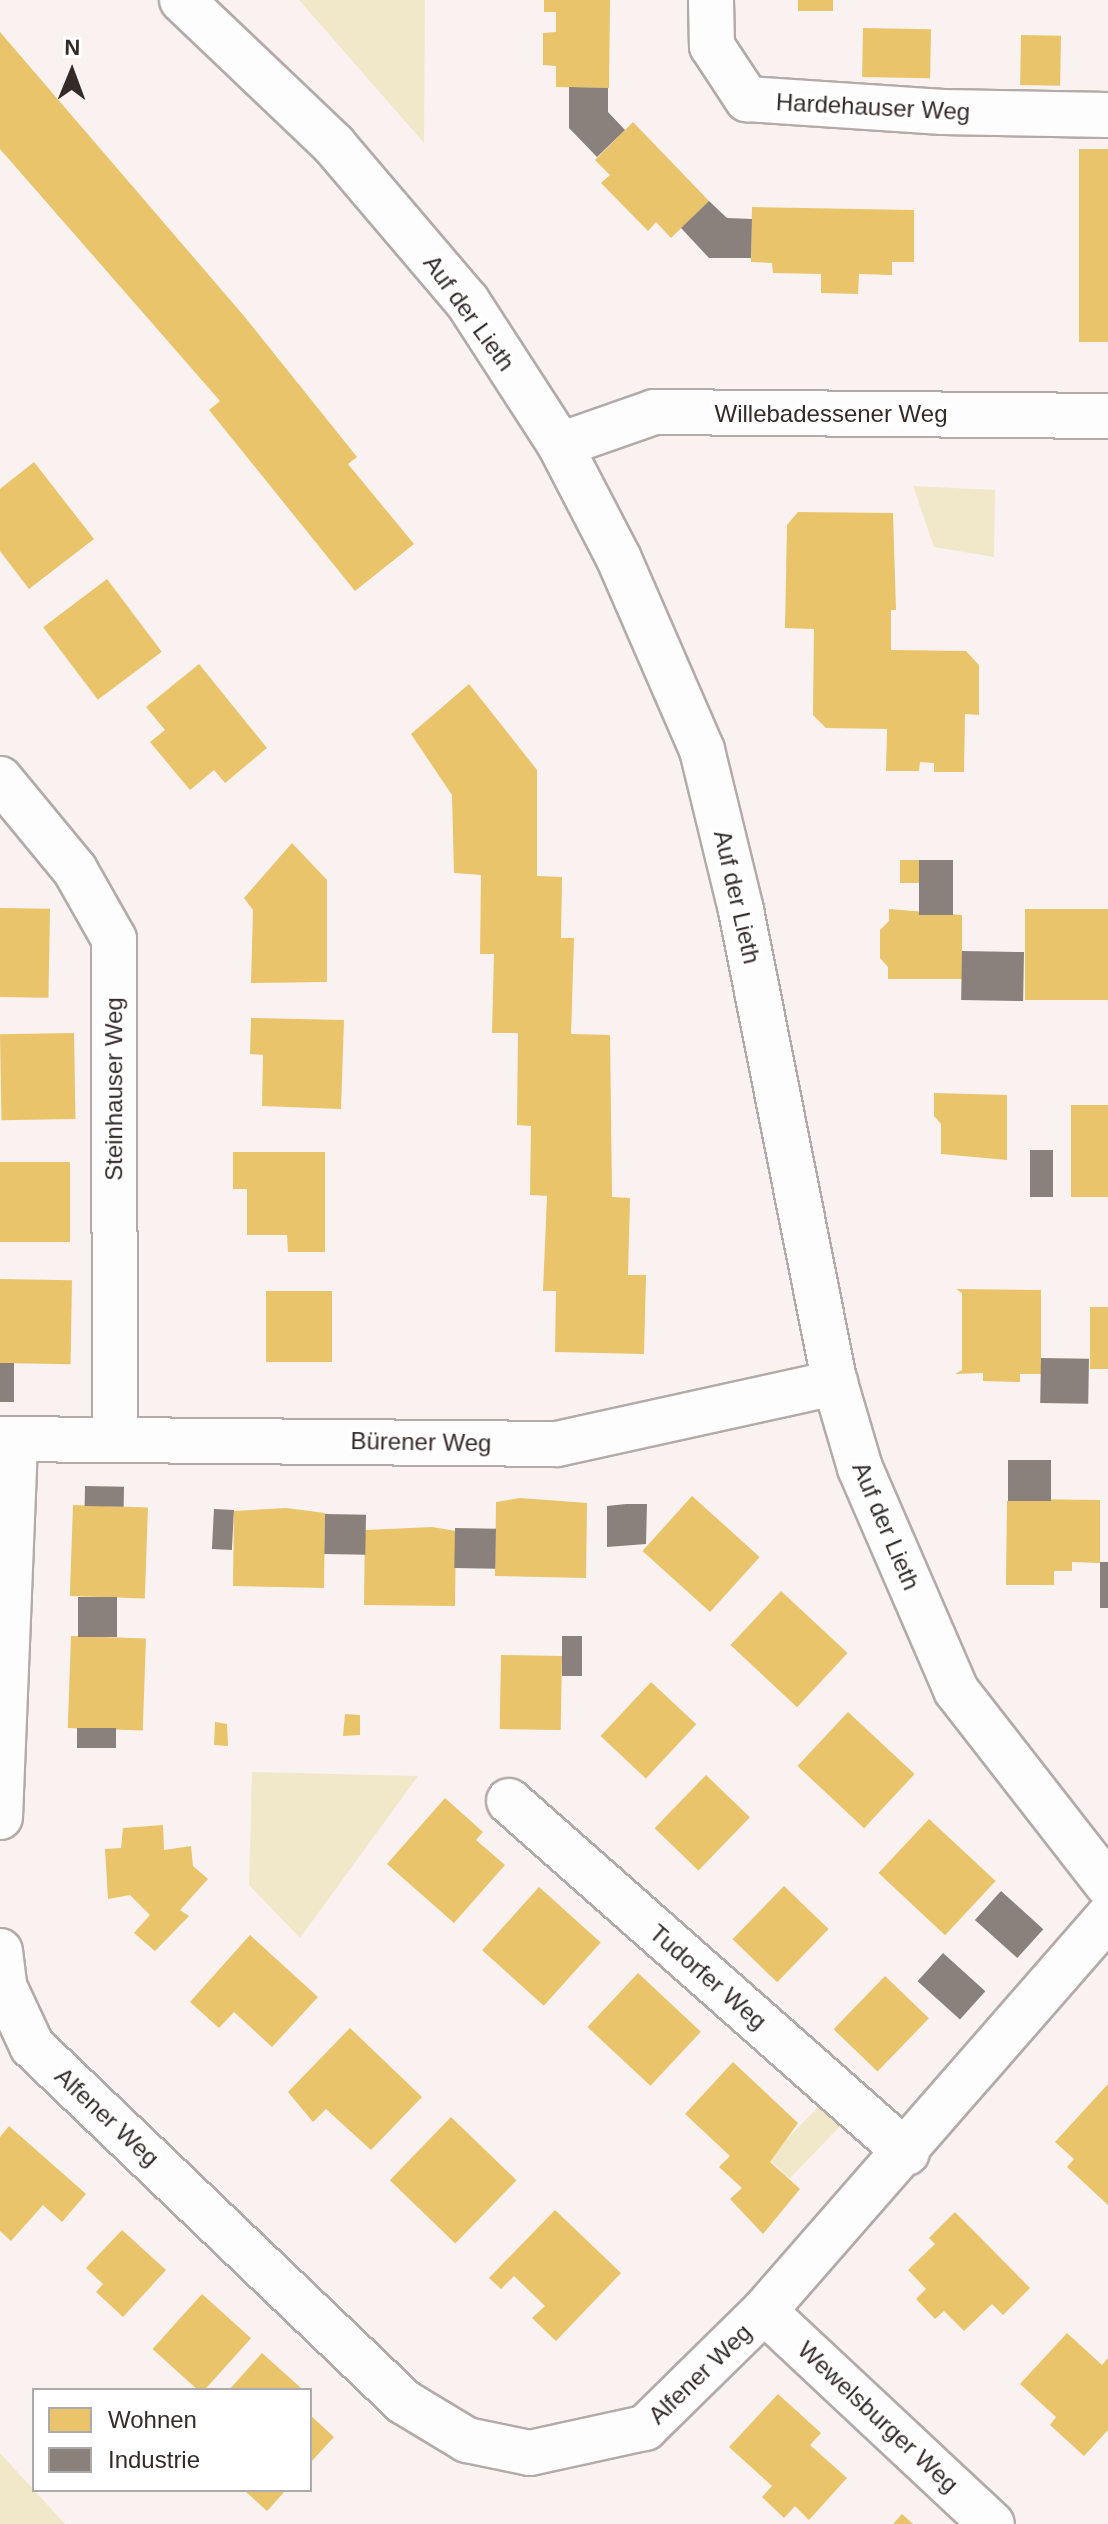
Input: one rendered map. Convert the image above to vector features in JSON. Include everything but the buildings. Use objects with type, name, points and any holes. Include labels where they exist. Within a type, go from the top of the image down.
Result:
[{"type":"street","name":"Auf der Lieth","points":[[182,0],[334,145],[467,301],[560,445],[619,559],[702,750],[741,910],[835,1383],[860,1468],[956,1690],[1108,1885]]},
{"type":"street","name":"Hardehauser Weg","points":[[711,0],[712,46],[747,99],[943,112],[1108,115]]},
{"type":"street","name":"Willebadessener Weg","points":[[560,445],[654,412],[1108,416]]},
{"type":"street","name":"Steinhauser Weg","points":[[0,779],[75,870],[114,939],[115,1437]]},
{"type":"street","name":"Bürener Weg","points":[[7,1439],[115,1437],[557,1444],[835,1383]]},
{"type":"street","points":[[0,1817],[7,1439]]},
{"type":"street","name":"Tudorfer Weg","points":[[509,1801],[907,2153]]},
{"type":"street","name":"Alfener Weg","points":[[0,1951],[4,1986],[32,2046],[404,2402],[467,2440],[530,2453],[645,2428],[764,2311],[907,2153],[1108,1917]]},
{"type":"street","name":"Wewelsburger Weg","points":[[764,2311],[992,2524]]},
{"type":"shaded area","points":[[299,0],[425,0],[424,143]]},
{"type":"shaded area","points":[[913,486],[995,490],[994,557],[934,547]]},
{"type":"shaded area","points":[[252,1772],[418,1776],[300,1938],[249,1885]]},
{"type":"shaded area","points":[[824,2101],[845,2121],[789,2179],[768,2159]]},
{"type":"shaded area","points":[[0,2453],[32,2488],[32,2492],[36,2492],[65,2524],[0,2524]]}]
